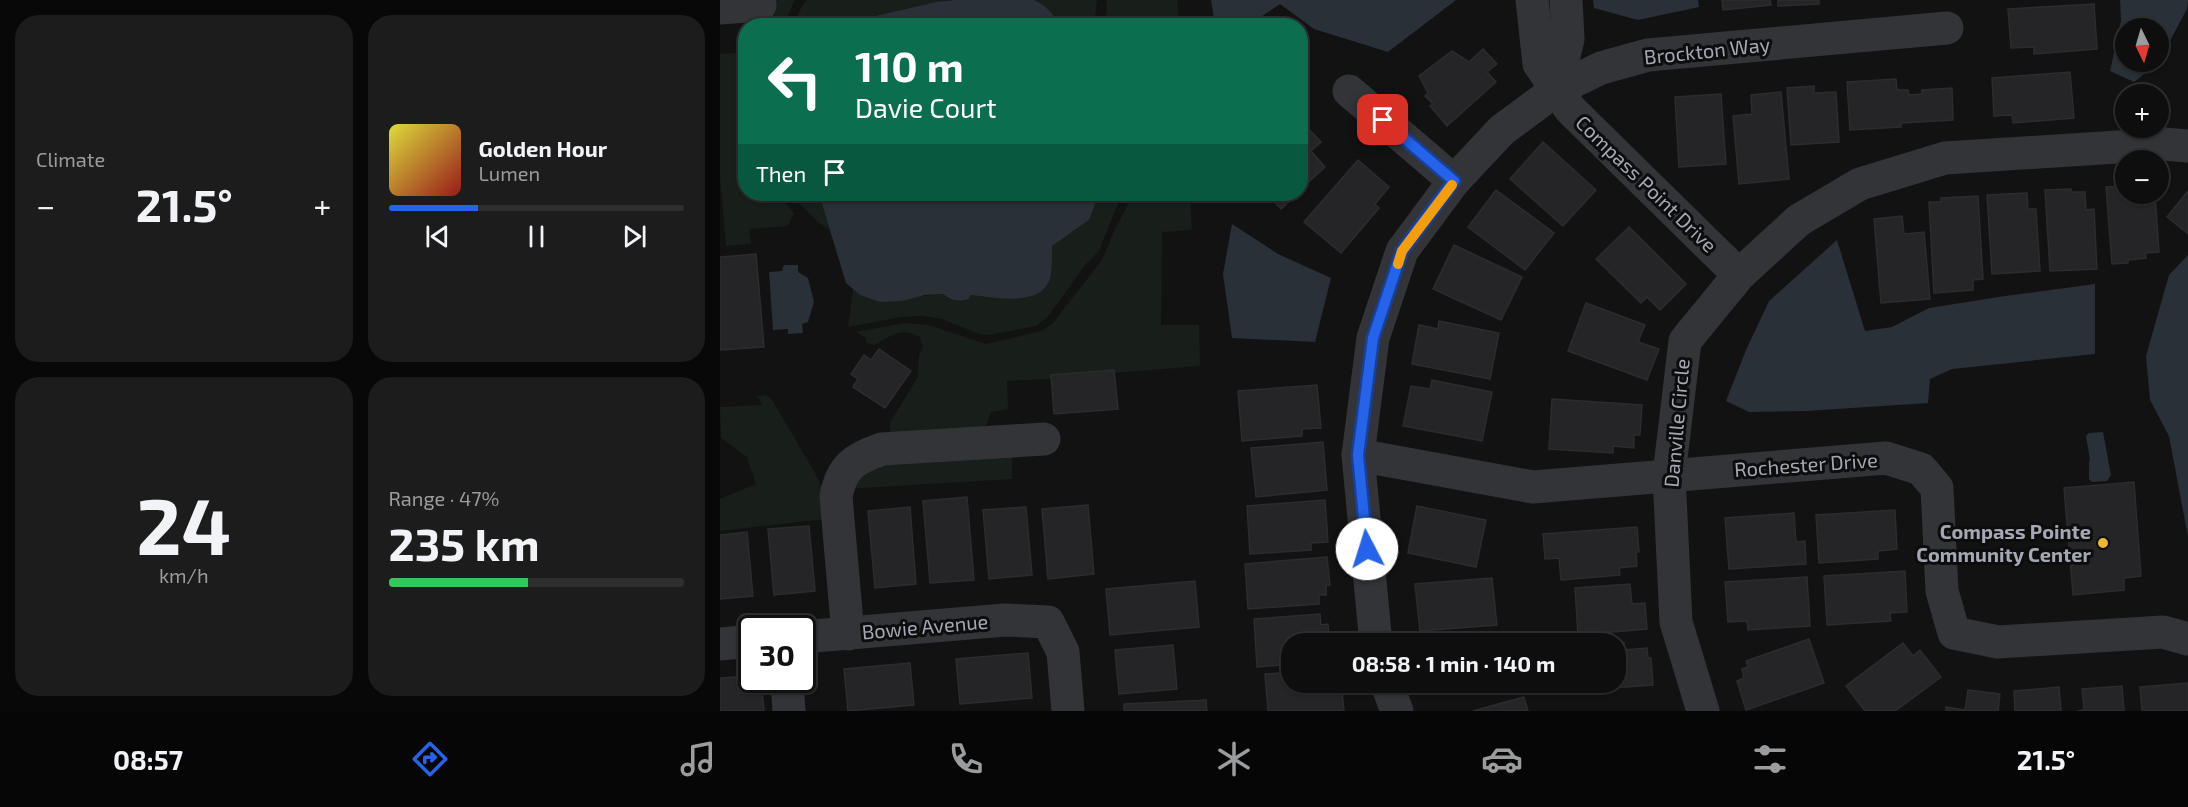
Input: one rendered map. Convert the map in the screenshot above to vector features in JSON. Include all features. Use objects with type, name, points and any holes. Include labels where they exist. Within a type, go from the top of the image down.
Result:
[{"type":"street","points":[[720,8],[760,5],[759,0]]},
{"type":"street","name":"Compass Point Drive","points":[[1533,0],[1539,64],[1570,109],[1739,275]]},
{"type":"street","points":[[1556,90],[1568,39],[1566,0]]},
{"type":"street","name":"Brockton Way","points":[[1375,633],[1358,455],[1373,338],[1402,251],[1454,181],[1502,130],[1556,90],[1601,68],[1648,55],[1947,28]]},
{"type":"street","points":[[1349,91],[1454,181]]},
{"type":"street","name":"Danville Circle","points":[[1703,711],[1676,622],[1669,475],[1685,341],[1739,275],[1799,220],[1860,184],[1945,158],[2164,144],[2188,146]]},
{"type":"street","points":[[848,634],[836,497],[842,476],[851,464],[867,454],[882,449],[1044,439]]},
{"type":"street","name":"Rochester Drive","points":[[1358,455],[1533,487],[1886,458],[1921,469],[1937,488],[1942,591],[1954,633],[1998,642],[2163,632],[2188,639]]},
{"type":"street","name":"Bowie Avenue","points":[[816,636],[1005,620],[1048,622],[1064,652],[1068,711]]},
{"type":"street","points":[[720,644],[738,642]]},
{"type":"street","points":[[788,693],[789,711]]},
{"type":"street","points":[[1390,693],[1397,711]]},
{"type":"shaded area","points":[[770,0],[795,0],[787,18],[771,18]]},
{"type":"shaded area","points":[[807,0],[954,0],[866,18],[797,18]]},
{"type":"shaded area","points":[[1034,0],[1097,0],[1095,18],[1053,18]]},
{"type":"shaded area","points":[[1034,0],[1049,10],[1054,18],[866,18],[936,2]]},
{"type":"shaded area","points":[[1106,0],[1177,0],[1178,18],[1105,18]]},
{"type":"shaded area","points":[[1211,0],[1456,0],[1388,52],[1314,29],[1308,25],[1308,18],[1299,18],[1280,4],[1259,18],[1214,18]]},
{"type":"shaded area","points":[[1593,0],[1698,0],[1699,7],[1638,20],[1594,8]]},
{"type":"shaded area","points":[[2120,0],[2188,0],[2187,9],[2169,43],[2169,18],[2121,18]]},
{"type":"shaded area","points":[[2115,48],[2115,72],[2147,72],[2134,82],[2110,71]]},
{"type":"shaded area","points":[[738,53],[738,201],[784,201],[794,213],[788,226],[749,229],[751,244],[726,246],[720,177],[720,54]]},
{"type":"shaded area","points":[[797,201],[821,201],[831,231],[818,222]]},
{"type":"shaded area","points":[[821,201],[1096,201],[1089,220],[1052,246],[1051,275],[1046,286],[1039,293],[1029,297],[1005,299],[971,295],[968,299],[958,301],[943,294],[880,302],[860,295],[846,283]]},
{"type":"shaded area","points":[[1096,201],[1120,201],[1099,251],[1085,265],[1047,318],[1036,326],[989,335],[979,334],[942,319],[922,316],[901,317],[848,327],[853,289],[862,295],[884,299],[943,294],[948,299],[970,295],[1009,298],[1032,296],[1051,277],[1052,246],[1089,220]]},
{"type":"shaded area","points":[[1130,201],[1190,201],[1192,230],[1162,232],[1161,325],[1199,325],[1200,366],[1115,373],[1114,370],[1051,375],[1051,379],[1007,381],[1008,409],[991,412],[986,425],[980,429],[890,440],[890,422],[918,377],[919,356],[923,347],[920,337],[901,333],[874,345],[867,343],[865,337],[855,332],[905,323],[928,325],[986,344],[1041,331],[1052,324],[1102,260]]},
{"type":"shaded area","points":[[1232,224],[1278,254],[1331,278],[1315,342],[1232,338],[1223,274]]},
{"type":"shaded area","points":[[1837,240],[1865,331],[1892,327],[1929,308],[2095,284],[2095,354],[1952,369],[1930,379],[1928,403],[1806,411],[1749,412],[1726,401],[1769,301]]},
{"type":"shaded area","points":[[2188,255],[2188,537],[2169,436],[2150,400],[2146,356],[2169,275]]},
{"type":"shaded area","points":[[784,265],[798,265],[798,272],[808,278],[814,302],[808,322],[802,324],[803,333],[788,334],[788,329],[773,330],[769,272],[782,271]]},
{"type":"shaded area","points":[[765,395],[771,398],[825,493],[826,519],[720,531],[720,499],[756,484],[747,457],[721,438],[720,407],[763,405],[757,396]]},
{"type":"shaded area","points":[[2103,432],[2111,475],[2107,481],[2092,482],[2089,479],[2090,460],[2086,436],[2089,433]]},
{"type":"shaded area","points":[[1012,451],[1012,479],[845,489],[864,463]]},
{"type":"building","points":[[1722,0],[1770,0],[1771,5],[1723,10]]},
{"type":"building","points":[[1778,0],[1819,0],[1819,4],[1778,6]]},
{"type":"building","points":[[2094,4],[2097,49],[2034,54],[2034,47],[2011,48],[2008,9]]},
{"type":"building","points":[[1483,49],[1497,64],[1487,72],[1496,82],[1447,126],[1430,106],[1433,104],[1425,96],[1428,93],[1419,76],[1452,51],[1469,62]]},
{"type":"building","points":[[2070,72],[2074,118],[2013,123],[2012,115],[1994,116],[1992,78]]},
{"type":"building","points":[[1896,79],[1897,90],[1908,90],[1909,95],[1922,94],[1922,90],[1952,88],[1953,120],[1901,123],[1901,127],[1850,130],[1847,82]]},
{"type":"building","points":[[1814,86],[1814,93],[1836,92],[1839,142],[1791,145],[1787,88]]},
{"type":"building","points":[[1781,92],[1789,179],[1739,184],[1733,116],[1752,114],[1751,95]]},
{"type":"building","points":[[1721,94],[1726,164],[1679,167],[1675,97]]},
{"type":"building","points":[[1308,128],[1321,142],[1311,151],[1325,167],[1308,183]]},
{"type":"building","points":[[1543,142],[1596,190],[1563,226],[1510,179]]},
{"type":"building","points":[[1358,160],[1389,187],[1375,204],[1379,208],[1341,253],[1304,222]]},
{"type":"building","points":[[2106,187],[2115,187],[2115,204],[2156,204],[2159,252],[2145,253],[2146,258],[2128,260],[2128,263],[2112,264]]},
{"type":"building","points":[[2071,189],[2071,192],[2085,192],[2086,210],[2094,209],[2097,269],[2050,271],[2045,190]]},
{"type":"building","points":[[1496,190],[1554,233],[1525,270],[1468,227]]},
{"type":"building","points":[[2188,191],[2188,231],[2187,233],[2167,217]]},
{"type":"building","points":[[2027,193],[2028,209],[2036,209],[2040,271],[1992,274],[1987,195]]},
{"type":"building","points":[[1978,196],[1983,279],[1973,280],[1973,290],[1934,293],[1929,202],[1941,202],[1941,198]]},
{"type":"building","points":[[1274,201],[1290,201],[1281,209]]},
{"type":"building","points":[[1902,216],[1904,234],[1924,232],[1930,299],[1881,303],[1874,219]]},
{"type":"building","points":[[1629,227],[1686,284],[1660,310],[1647,297],[1641,303],[1596,259]]},
{"type":"building","points":[[1454,245],[1522,277],[1501,320],[1433,289]]},
{"type":"building","points":[[756,254],[764,347],[720,350],[720,257]]},
{"type":"building","points":[[1586,303],[1645,325],[1638,342],[1659,349],[1647,380],[1568,351]]},
{"type":"building","points":[[1439,321],[1499,333],[1490,379],[1412,364],[1419,325],[1438,329]]},
{"type":"building","points":[[879,349],[911,371],[885,408],[853,387],[858,379],[851,374],[864,355],[871,360]]},
{"type":"building","points":[[1114,370],[1118,409],[1054,414],[1051,375]]},
{"type":"building","points":[[1432,380],[1492,392],[1482,441],[1403,426],[1411,386],[1430,389]]},
{"type":"building","points":[[1317,385],[1321,428],[1302,429],[1302,436],[1242,441],[1238,391]]},
{"type":"building","points":[[1552,399],[1642,405],[1640,435],[1634,435],[1634,448],[1613,446],[1613,453],[1549,449]]},
{"type":"building","points":[[1323,442],[1327,490],[1256,497],[1251,448]]},
{"type":"building","points":[[2134,482],[2141,576],[2124,578],[2124,590],[2073,595],[2064,488]]},
{"type":"building","points":[[967,497],[974,580],[930,583],[923,501]]},
{"type":"building","points":[[1325,500],[1328,542],[1311,543],[1311,550],[1250,554],[1247,506]]},
{"type":"building","points":[[1088,505],[1094,574],[1048,579],[1042,509]]},
{"type":"building","points":[[1417,506],[1486,520],[1476,567],[1408,553]]},
{"type":"building","points":[[910,507],[916,584],[875,588],[868,511]]},
{"type":"building","points":[[1026,507],[1032,575],[989,579],[983,510]]},
{"type":"building","points":[[1895,510],[1897,549],[1878,551],[1878,559],[1819,563],[1816,515]]},
{"type":"building","points":[[1794,513],[1796,542],[1805,541],[1806,564],[1729,569],[1725,518]]},
{"type":"building","points":[[809,526],[815,591],[774,595],[768,529]]},
{"type":"building","points":[[1637,527],[1639,552],[1636,552],[1637,566],[1619,568],[1620,575],[1561,580],[1559,558],[1545,559],[1543,534]]},
{"type":"building","points":[[747,532],[753,596],[720,599],[720,535]]},
{"type":"building","points":[[1327,557],[1330,585],[1326,585],[1326,595],[1319,595],[1319,604],[1248,609],[1245,564]]},
{"type":"building","points":[[1905,571],[1907,612],[1890,613],[1891,621],[1827,625],[1824,576]]},
{"type":"building","points":[[1807,577],[1810,626],[1748,630],[1747,621],[1728,622],[1725,582]]},
{"type":"building","points":[[1492,578],[1497,625],[1420,631],[1415,584]]},
{"type":"building","points":[[1195,581],[1199,627],[1110,635],[1106,589]]},
{"type":"building","points":[[1630,584],[1632,604],[1645,603],[1647,629],[1578,633],[1575,588]]},
{"type":"building","points":[[1320,614],[1321,625],[1328,624],[1329,633],[1281,633],[1281,665],[1257,667],[1254,619]]},
{"type":"building","points":[[1809,639],[1824,683],[1746,710],[1737,681],[1744,678],[1742,669],[1748,667],[1746,661]]},
{"type":"building","points":[[1903,643],[1913,656],[1920,650],[1941,677],[1895,711],[1865,711],[1846,686]]},
{"type":"building","points":[[1173,645],[1177,689],[1119,694],[1115,650]]},
{"type":"building","points":[[1647,648],[1648,658],[1651,658],[1653,685],[1626,687],[1626,650]]},
{"type":"building","points":[[1028,653],[1032,698],[960,704],[956,659]]},
{"type":"building","points":[[910,663],[914,705],[848,711],[844,669]]},
{"type":"building","points":[[1281,673],[1281,693],[1342,693],[1344,711],[1268,711],[1265,674]]},
{"type":"building","points":[[738,677],[738,693],[762,693],[764,711],[720,711],[720,678]]},
{"type":"building","points":[[2188,683],[2188,711],[2142,711],[2140,687]]},
{"type":"building","points":[[2122,686],[2124,711],[2077,711],[2084,710],[2082,689]]},
{"type":"building","points":[[2059,687],[2061,711],[2015,711],[2014,691]]},
{"type":"building","points":[[1968,690],[2000,694],[1998,711],[1946,711],[1946,707],[1965,710]]},
{"type":"building","points":[[1524,697],[1528,711],[1473,711]]},
{"type":"building","points":[[1206,700],[1207,711],[1124,711],[1124,704]]},
{"type":"slow traffic","points":[[1398,264],[1402,251],[1452,185]]},
{"type":"place","name":"Compass Pointe Community Center","points":[[2103,543]]},
{"type":"route","points":[[1367,549],[1358,455],[1373,338],[1402,251],[1454,181],[1383,120]]}]
